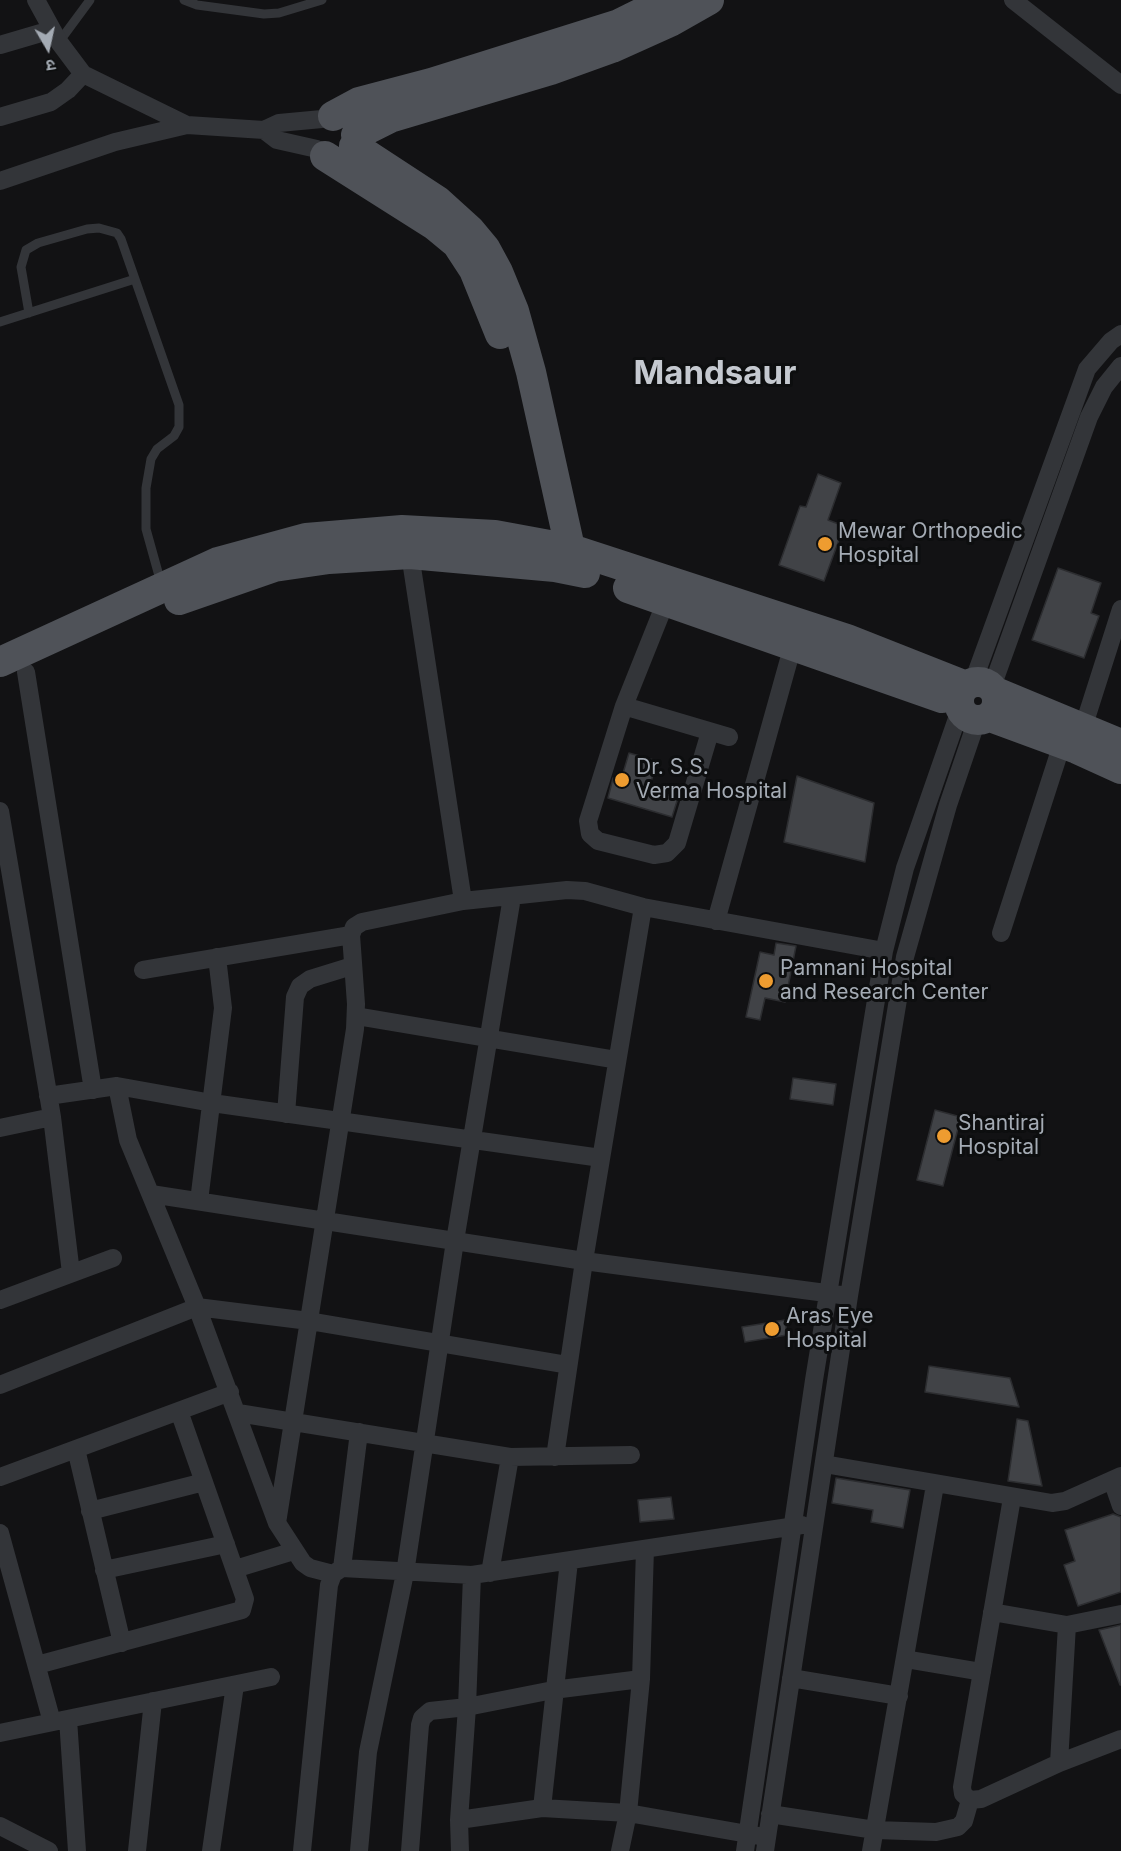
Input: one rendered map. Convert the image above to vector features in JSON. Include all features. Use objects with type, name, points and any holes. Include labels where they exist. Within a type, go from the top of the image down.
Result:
[{"type":"main road","points":[[563,558],[506,350],[474,270],[457,243],[434,225],[321,153],[313,139],[315,128],[327,118],[359,102],[430,83],[620,24],[667,0]]},
{"type":"main road","points":[[321,153],[336,158],[346,154],[355,141],[390,118],[551,70],[612,48],[672,21],[709,0]]},
{"type":"main road","points":[[327,118],[344,118],[352,125],[355,141],[438,201],[470,230],[485,248],[498,272],[513,311],[531,372],[563,558]]},
{"type":"main road","points":[[9,673],[218,562],[306,538],[402,530],[495,536],[563,558],[847,639],[976,700]]},
{"type":"main road","points":[[9,673],[192,593],[274,567],[329,559],[410,554],[563,558],[666,601],[793,645],[976,700],[1073,736],[1121,744]]},
{"type":"main road","points":[[1073,736],[1121,770]]},
{"type":"street","points":[[36,0],[55,36],[83,74],[187,125]]},
{"type":"street","points":[[1013,0],[1121,85]]},
{"type":"street","points":[[0,45],[55,36]]},
{"type":"street","points":[[0,117],[51,102],[62,96],[83,74]]},
{"type":"street","points":[[0,181],[115,142],[187,125],[264,130],[279,123],[327,118]]},
{"type":"street","points":[[264,130],[277,140],[321,153]]},
{"type":"street","points":[[459,1820],[542,1808],[628,1813],[747,1843],[766,1844],[849,1296],[905,957],[976,700],[1087,369],[1118,342]]},
{"type":"street","points":[[747,1843],[792,1527],[884,951],[905,868],[976,700],[1089,417],[1104,387],[1121,366]]},
{"type":"street","points":[[410,554],[463,901]]},
{"type":"street","points":[[666,601],[624,706],[588,821],[590,834],[598,841],[654,855],[668,853],[676,843],[710,732]]},
{"type":"street","points":[[1001,933],[1121,609]]},
{"type":"street","points":[[717,921],[793,645]]},
{"type":"street","points":[[9,673],[93,1090]]},
{"type":"street","points":[[624,706],[729,737]]},
{"type":"street","points":[[0,811],[52,1117],[71,1273]]},
{"type":"street","points":[[277,1523],[356,1016],[351,935],[354,927],[362,922],[463,901],[567,890],[585,891],[643,907],[884,951]]},
{"type":"street","points":[[359,1851],[368,1752],[405,1573],[455,1241],[512,897]]},
{"type":"street","points":[[555,1457],[584,1261],[643,907]]},
{"type":"street","points":[[143,970],[351,935]]},
{"type":"street","points":[[199,1201],[223,1008],[217,957]]},
{"type":"street","points":[[286,1114],[295,997],[300,986],[310,979],[352,966]]},
{"type":"street","points":[[356,1016],[617,1060]]},
{"type":"street","points":[[117,1086],[128,1140],[197,1307],[277,1523],[294,1551],[310,1568],[338,1571],[481,1574],[815,1524]]},
{"type":"street","points":[[48,1096],[117,1086],[212,1103],[601,1158]]},
{"type":"street","points":[[0,1128],[52,1117]]},
{"type":"street","points":[[151,1194],[584,1261],[849,1296]]},
{"type":"street","points":[[0,1300],[113,1258]]},
{"type":"street","points":[[0,1385],[197,1307],[309,1321],[568,1365]]},
{"type":"street","points":[[0,1477],[230,1392]]},
{"type":"street","points":[[37,1665],[242,1610],[245,1599],[178,1410]]},
{"type":"street","points":[[238,1413],[510,1456],[631,1455]]},
{"type":"street","points":[[302,1851],[329,1585],[338,1571],[359,1432]]},
{"type":"street","points":[[75,1449],[122,1643]]},
{"type":"street","points":[[460,1851],[459,1820],[467,1707],[481,1574],[510,1456]]},
{"type":"street","points":[[824,1464],[935,1485],[1052,1503],[1065,1501],[1117,1478],[1121,1506]]},
{"type":"street","points":[[90,1511],[204,1482]]},
{"type":"street","points":[[871,1851],[935,1485]]},
{"type":"street","points":[[1012,1498],[962,1787],[963,1794],[970,1800],[981,1799],[1059,1763],[1121,1739]]},
{"type":"street","points":[[0,1533],[37,1665],[60,1720],[76,1851]]},
{"type":"street","points":[[104,1570],[226,1544]]},
{"type":"street","points":[[620,1851],[628,1813],[641,1679],[645,1549]]},
{"type":"street","points":[[235,1569],[294,1551]]},
{"type":"street","points":[[542,1808],[553,1690],[569,1561]]},
{"type":"street","points":[[992,1612],[1067,1626],[1121,1614]]},
{"type":"street","points":[[1059,1763],[1067,1626]]},
{"type":"street","points":[[905,1659],[982,1672]]},
{"type":"street","points":[[0,1732],[271,1677]]},
{"type":"street","points":[[791,1678],[899,1695]]},
{"type":"street","points":[[410,1851],[422,1718],[435,1710],[467,1707],[553,1690],[641,1679]]},
{"type":"street","points":[[211,1851],[235,1684]]},
{"type":"street","points":[[136,1851],[153,1701]]},
{"type":"street","points":[[770,1814],[875,1830],[949,1831],[964,1821],[970,1800]]},
{"type":"street","points":[[0,1826],[49,1851]]},
{"type":"lane","points":[[55,36],[90,0]]},
{"type":"lane","points":[[184,0],[197,5],[264,14],[279,13],[322,0]]},
{"type":"lane","points":[[29,313],[21,260],[26,250],[38,243],[87,229],[111,230],[121,239],[179,405],[181,418],[174,436],[157,449],[151,459],[146,488],[146,529],[164,592]]},
{"type":"lane","points":[[0,322],[135,279]]},
{"type":"building","points":[[818,474],[841,483],[828,520],[844,526],[824,581],[779,565],[800,506],[806,507]]},
{"type":"building","points":[[1058,568],[1101,583],[1091,613],[1099,616],[1084,658],[1032,640]]},
{"type":"building","points":[[629,753],[657,761],[649,789],[678,798],[672,817],[608,798],[613,778],[621,780]]},
{"type":"building","points":[[797,776],[874,803],[865,862],[784,842]]},
{"type":"building","points":[[776,943],[796,946],[785,1002],[765,998],[760,1020],[746,1017],[760,952],[774,955]]},
{"type":"building","points":[[793,1078],[836,1084],[833,1105],[790,1099]]},
{"type":"building","points":[[935,1110],[961,1117],[943,1186],[917,1180]]},
{"type":"building","points":[[785,1320],[787,1335],[745,1342],[742,1327]]},
{"type":"building","points":[[929,1366],[1010,1378],[1019,1407],[925,1392]]},
{"type":"building","points":[[1017,1419],[1028,1421],[1042,1486],[1008,1481]]},
{"type":"building","points":[[836,1478],[910,1490],[903,1528],[871,1522],[873,1510],[832,1503]]},
{"type":"building","points":[[671,1497],[674,1519],[640,1522],[638,1500]]},
{"type":"building","points":[[1113,1514],[1121,1517],[1121,1592],[1078,1606],[1064,1565],[1075,1561],[1065,1530]]},
{"type":"building","points":[[1121,1625],[1121,1685],[1120,1685],[1099,1630]]},
{"type":"place","name":"Mewar Orthopedic Hospital","points":[[825,544]]},
{"type":"place","name":"Dr. S.S. Verma Hospital","points":[[622,780]]},
{"type":"place","name":"Pamnani Hospital and Research Center","points":[[766,981]]},
{"type":"place","name":"Shantiraj Hospital","points":[[944,1136]]},
{"type":"place","name":"Aras Eye Hospital","points":[[772,1329]]},
{"type":"district","name":"Mandsaur","points":[[715,374]]}]
